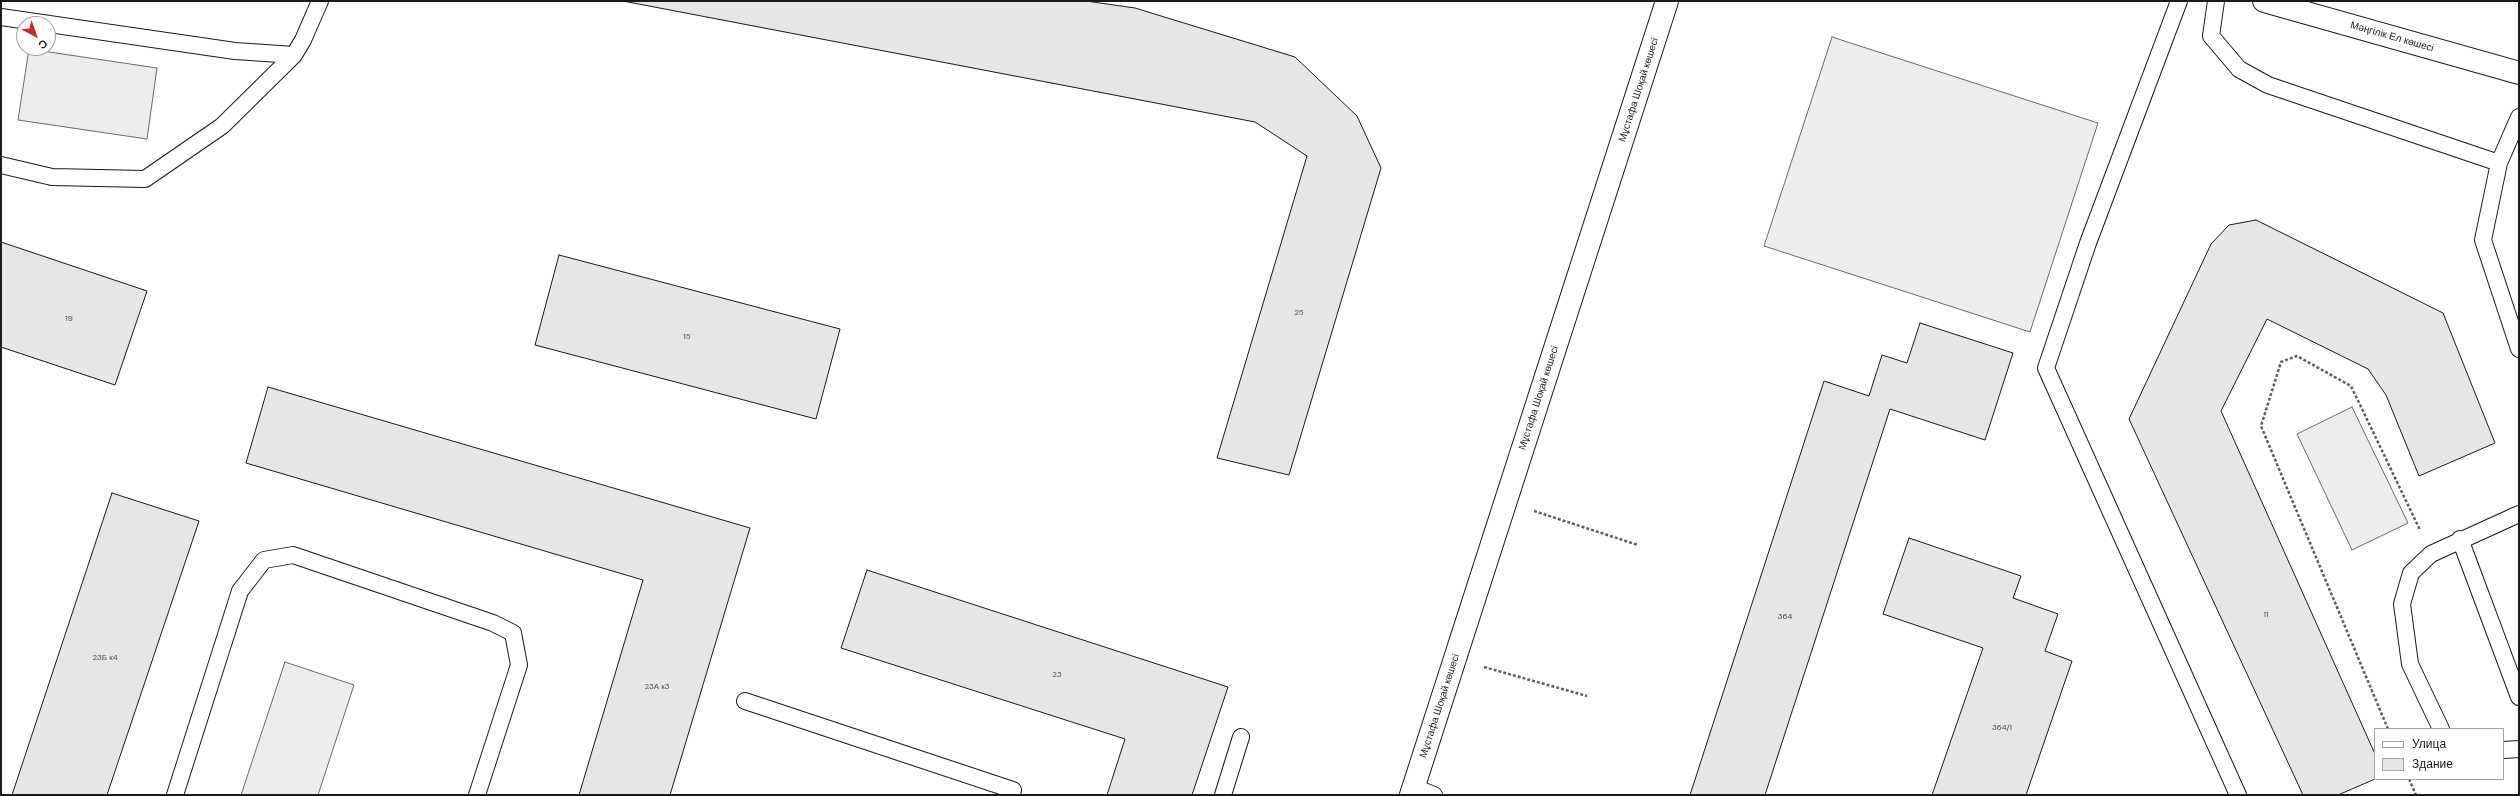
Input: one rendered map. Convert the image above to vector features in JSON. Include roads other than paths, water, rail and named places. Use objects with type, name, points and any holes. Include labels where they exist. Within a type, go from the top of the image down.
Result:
[{"type":"street","name":"Мұстафа Шоқай көшесі","points":[[1420,792],[1455,659],[1667,1]]},
{"type":"street","name":"Мәңгілік Ел көшесі","points":[[2264,1],[2519,73]]},
{"type":"lane","points":[[1,165],[52,177],[145,179],[222,126],[294,55],[303,40],[320,1]]},
{"type":"lane","points":[[2179,1],[2088,243],[2046,368],[2238,795]]},
{"type":"lane","points":[[2216,1],[2211,36],[2239,69],[2268,85],[2499,163]]},
{"type":"lane","points":[[1,17],[235,51],[294,55]]},
{"type":"lane","points":[[2519,117],[2499,163],[2483,240],[2519,349]]},
{"type":"lane","points":[[2441,728],[2410,664],[2402,604],[2411,573],[2431,554],[2460,539],[2519,514]]},
{"type":"lane","points":[[2460,539],[2519,697]]},
{"type":"lane","points":[[175,795],[240,591],[264,560],[293,554],[493,623],[513,633],[519,665],[477,795]]},
{"type":"lane","points":[[745,700],[1013,790],[1012,795]]},
{"type":"lane","points":[[1223,795],[1242,737]]},
{"type":"lane","points":[[2504,750],[2519,749]]}]
